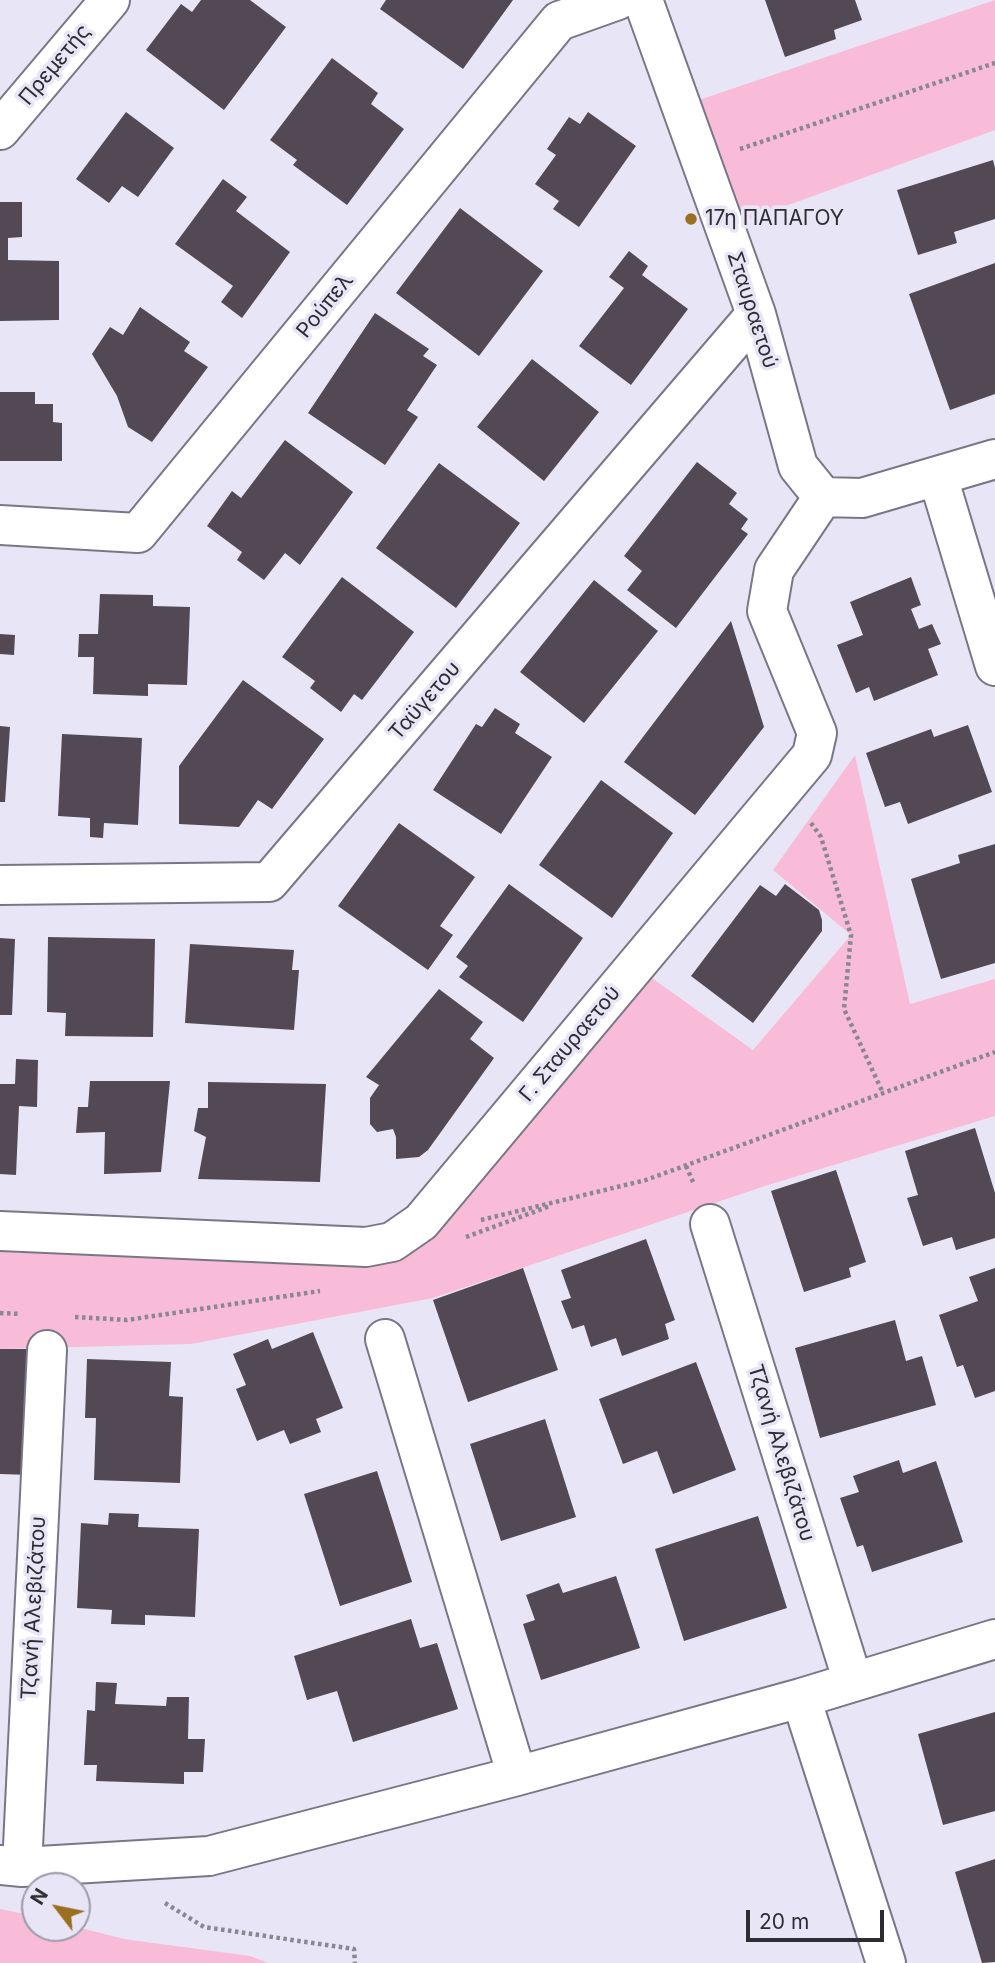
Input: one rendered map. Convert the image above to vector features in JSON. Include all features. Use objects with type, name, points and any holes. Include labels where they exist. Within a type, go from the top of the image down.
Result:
[{"type":"street","name":"Πρεμετής","points":[[0,130],[110,0]]},
{"type":"street","name":"Ρούπελ","points":[[0,526],[138,533],[559,21],[618,0]]},
{"type":"street","name":"Σταυραετού","points":[[643,0],[756,314],[798,466],[823,497]]},
{"type":"street","name":"Ταϋγετου","points":[[0,885],[269,882],[756,314]]},
{"type":"street","points":[[823,497],[862,498],[995,459]]},
{"type":"street","points":[[938,477],[995,666]]},
{"type":"street","name":"Γ. Σταυραετού","points":[[0,1231],[366,1247],[391,1242],[421,1222],[812,755],[817,733],[767,611],[774,570],[823,497]]},
{"type":"street","name":"Τζανή Αλεβιζάτου","points":[[710,1224],[853,1682]]},
{"type":"street","points":[[385,1339],[517,1776]]},
{"type":"street","name":"Τζανή Αλεβιζάτου","points":[[47,1350],[11,1866],[209,1856],[801,1699],[995,1639]]},
{"type":"street","points":[[801,1699],[886,1963]]},
{"type":"path","points":[[701,162],[995,64]]},
{"type":"path","points":[[786,788],[821,837],[851,935],[844,1009],[883,1093]]},
{"type":"path","points":[[468,1223],[646,1180],[995,1052]]},
{"type":"path","points":[[157,1898],[204,1927],[354,1949],[355,1963]]},
{"type":"shaded area","points":[[995,0],[995,130],[725,228],[681,106]]},
{"type":"shaded area","points":[[855,755],[910,1004],[995,979],[995,1116],[768,1185],[433,1298],[191,1344],[0,1349],[0,1231],[366,1247],[421,1222],[635,966],[753,1050],[851,935],[773,870]]},
{"type":"shaded area","points":[[0,1909],[21,1913],[21,1942],[91,1942],[91,1931],[124,1939],[250,1956],[268,1963],[0,1963]]},
{"type":"building","points":[[201,0],[250,0],[286,27],[224,110],[146,50],[181,4],[192,12]]},
{"type":"building","points":[[386,0],[513,0],[463,69],[380,9]]},
{"type":"building","points":[[765,0],[855,0],[862,20],[834,30],[836,39],[785,57]]},
{"type":"building","points":[[332,58],[378,93],[371,104],[404,129],[347,205],[293,165],[297,160],[270,140]]},
{"type":"building","points":[[126,112],[174,148],[138,197],[122,186],[109,203],[76,179]]},
{"type":"building","points":[[588,112],[636,146],[579,227],[553,209],[559,201],[535,184],[556,155],[547,149],[569,117],[580,124]]},
{"type":"building","points":[[993,160],[995,219],[954,232],[957,243],[918,255],[897,190]]},
{"type":"building","points":[[223,179],[247,197],[236,211],[290,252],[242,318],[221,302],[233,286],[175,244]]},
{"type":"building","points":[[0,202],[22,202],[22,237],[8,238],[8,260],[59,261],[59,320],[0,321]]},
{"type":"building","points":[[460,208],[543,271],[479,356],[396,293]]},
{"type":"building","points":[[629,251],[648,266],[642,275],[688,309],[631,385],[579,346],[624,288],[609,277]]},
{"type":"building","points":[[995,263],[995,394],[950,410],[909,294]]},
{"type":"building","points":[[140,307],[190,342],[184,351],[208,367],[152,442],[128,427],[117,396],[92,354],[110,327],[123,335]]},
{"type":"building","points":[[375,313],[429,349],[423,356],[437,365],[407,410],[418,417],[385,465],[308,413]]},
{"type":"building","points":[[532,359],[599,412],[544,481],[477,427]]},
{"type":"building","points":[[0,392],[35,392],[35,404],[53,404],[53,422],[62,423],[62,461],[0,461]]},
{"type":"building","points":[[285,440],[353,492],[300,565],[285,553],[264,580],[237,560],[242,552],[207,526],[232,491],[241,498]]},
{"type":"building","points":[[697,462],[737,493],[729,504],[748,519],[741,529],[748,534],[676,628],[627,590],[642,571],[624,556]]},
{"type":"building","points":[[439,463],[520,523],[456,608],[376,548]]},
{"type":"building","points":[[342,577],[414,632],[362,700],[354,694],[341,712],[310,688],[315,681],[282,657]]},
{"type":"building","points":[[911,577],[921,605],[911,609],[919,629],[932,624],[941,644],[928,649],[938,675],[874,701],[869,687],[856,693],[837,645],[863,635],[850,602]]},
{"type":"building","points":[[594,580],[658,631],[584,723],[520,672]]},
{"type":"building","points":[[100,594],[153,595],[153,606],[190,607],[187,685],[148,684],[148,696],[93,694],[94,657],[78,657],[79,634],[98,634]]},
{"type":"building","points":[[731,621],[764,727],[695,815],[624,762]]},
{"type":"building","points":[[0,634],[15,635],[14,655],[0,654]]},
{"type":"building","points":[[243,680],[324,739],[272,809],[258,800],[239,827],[179,824],[179,766]]},
{"type":"building","points":[[495,708],[520,724],[515,733],[552,757],[501,834],[433,790],[476,724],[482,727]]},
{"type":"building","points":[[968,725],[992,792],[908,824],[900,802],[885,807],[866,753],[931,729],[934,737]]},
{"type":"building","points":[[0,726],[10,727],[5,802],[0,802]]},
{"type":"building","points":[[62,734],[142,738],[138,825],[104,823],[103,838],[90,837],[90,818],[58,816]]},
{"type":"building","points":[[601,780],[673,833],[612,918],[539,865]]},
{"type":"building","points":[[399,823],[475,877],[440,926],[453,935],[428,970],[338,906]]},
{"type":"building","points":[[995,844],[995,963],[941,979],[911,879],[960,863],[958,855]]},
{"type":"building","points":[[509,884],[583,938],[523,1022],[459,977],[468,966],[456,957]]},
{"type":"building","points":[[785,884],[819,910],[822,931],[753,1023],[691,976],[760,885],[776,896]]},
{"type":"building","points":[[48,937],[155,939],[153,1037],[65,1036],[66,1013],[47,1012]]},
{"type":"building","points":[[0,938],[15,939],[12,1015],[0,1015]]},
{"type":"building","points":[[190,944],[294,950],[292,970],[299,970],[294,1030],[185,1023]]},
{"type":"building","points":[[439,989],[483,1022],[470,1039],[494,1058],[428,1150],[419,1157],[396,1159],[396,1137],[393,1129],[377,1132],[370,1124],[370,1098],[379,1085],[366,1077]]},
{"type":"building","points":[[16,1059],[38,1060],[37,1107],[19,1106],[16,1175],[0,1174],[0,1084],[15,1084]]},
{"type":"building","points":[[90,1081],[170,1081],[161,1172],[104,1174],[105,1132],[76,1133],[78,1107],[88,1107]]},
{"type":"building","points":[[208,1082],[326,1084],[320,1182],[198,1179],[206,1137],[194,1131],[198,1108],[208,1108]]},
{"type":"building","points":[[975,1128],[995,1193],[995,1238],[956,1250],[952,1237],[923,1246],[907,1198],[918,1195],[905,1151]]},
{"type":"building","points":[[836,1170],[866,1262],[849,1268],[851,1277],[804,1292],[771,1191]]},
{"type":"building","points":[[646,1239],[675,1320],[665,1324],[669,1339],[622,1356],[616,1338],[591,1347],[584,1325],[572,1329],[561,1301],[571,1298],[561,1270]]},
{"type":"building","points":[[523,1268],[558,1370],[468,1402],[433,1300]]},
{"type":"building","points":[[995,1268],[995,1391],[975,1398],[963,1365],[957,1367],[939,1315],[978,1301],[969,1277]]},
{"type":"building","points":[[895,1320],[906,1361],[922,1356],[936,1405],[820,1438],[795,1348]]},
{"type":"building","points":[[313,1332],[343,1408],[316,1419],[321,1432],[290,1444],[284,1430],[257,1441],[236,1389],[246,1385],[233,1354],[268,1339],[272,1349]]},
{"type":"building","points":[[0,1349],[33,1349],[31,1475],[0,1474]]},
{"type":"building","points":[[87,1359],[171,1362],[169,1396],[183,1397],[180,1483],[94,1480],[96,1418],[85,1418]]},
{"type":"building","points":[[696,1362],[736,1470],[673,1494],[657,1451],[623,1464],[599,1399]]},
{"type":"building","points":[[545,1419],[576,1517],[501,1541],[470,1444]]},
{"type":"building","points":[[899,1460],[903,1473],[936,1461],[963,1542],[872,1572],[863,1545],[857,1547],[840,1498],[859,1492],[853,1476]]},
{"type":"building","points":[[377,1471],[412,1582],[340,1606],[304,1494]]},
{"type":"building","points":[[109,1513],[139,1514],[138,1527],[199,1529],[195,1617],[145,1615],[145,1625],[111,1624],[112,1610],[77,1608],[81,1523],[108,1525]]},
{"type":"building","points":[[758,1516],[787,1608],[684,1641],[655,1549]]},
{"type":"building","points":[[616,1576],[640,1648],[541,1680],[523,1624],[535,1620],[526,1595],[559,1583],[563,1593]]},
{"type":"building","points":[[411,1619],[420,1648],[437,1643],[458,1709],[353,1742],[337,1691],[307,1700],[294,1656]]},
{"type":"building","points":[[96,1682],[117,1683],[115,1704],[166,1706],[167,1697],[189,1697],[188,1739],[205,1739],[203,1772],[184,1772],[184,1784],[96,1781],[97,1765],[84,1765],[87,1710],[95,1711]]},
{"type":"building","points":[[995,1712],[995,1811],[943,1825],[918,1734]]},
{"type":"building","points":[[995,1859],[995,1962],[982,1963],[955,1872]]},
{"type":"place","name":"17η ΠΑΠΑΓΟΥ","points":[[691,219]]}]
